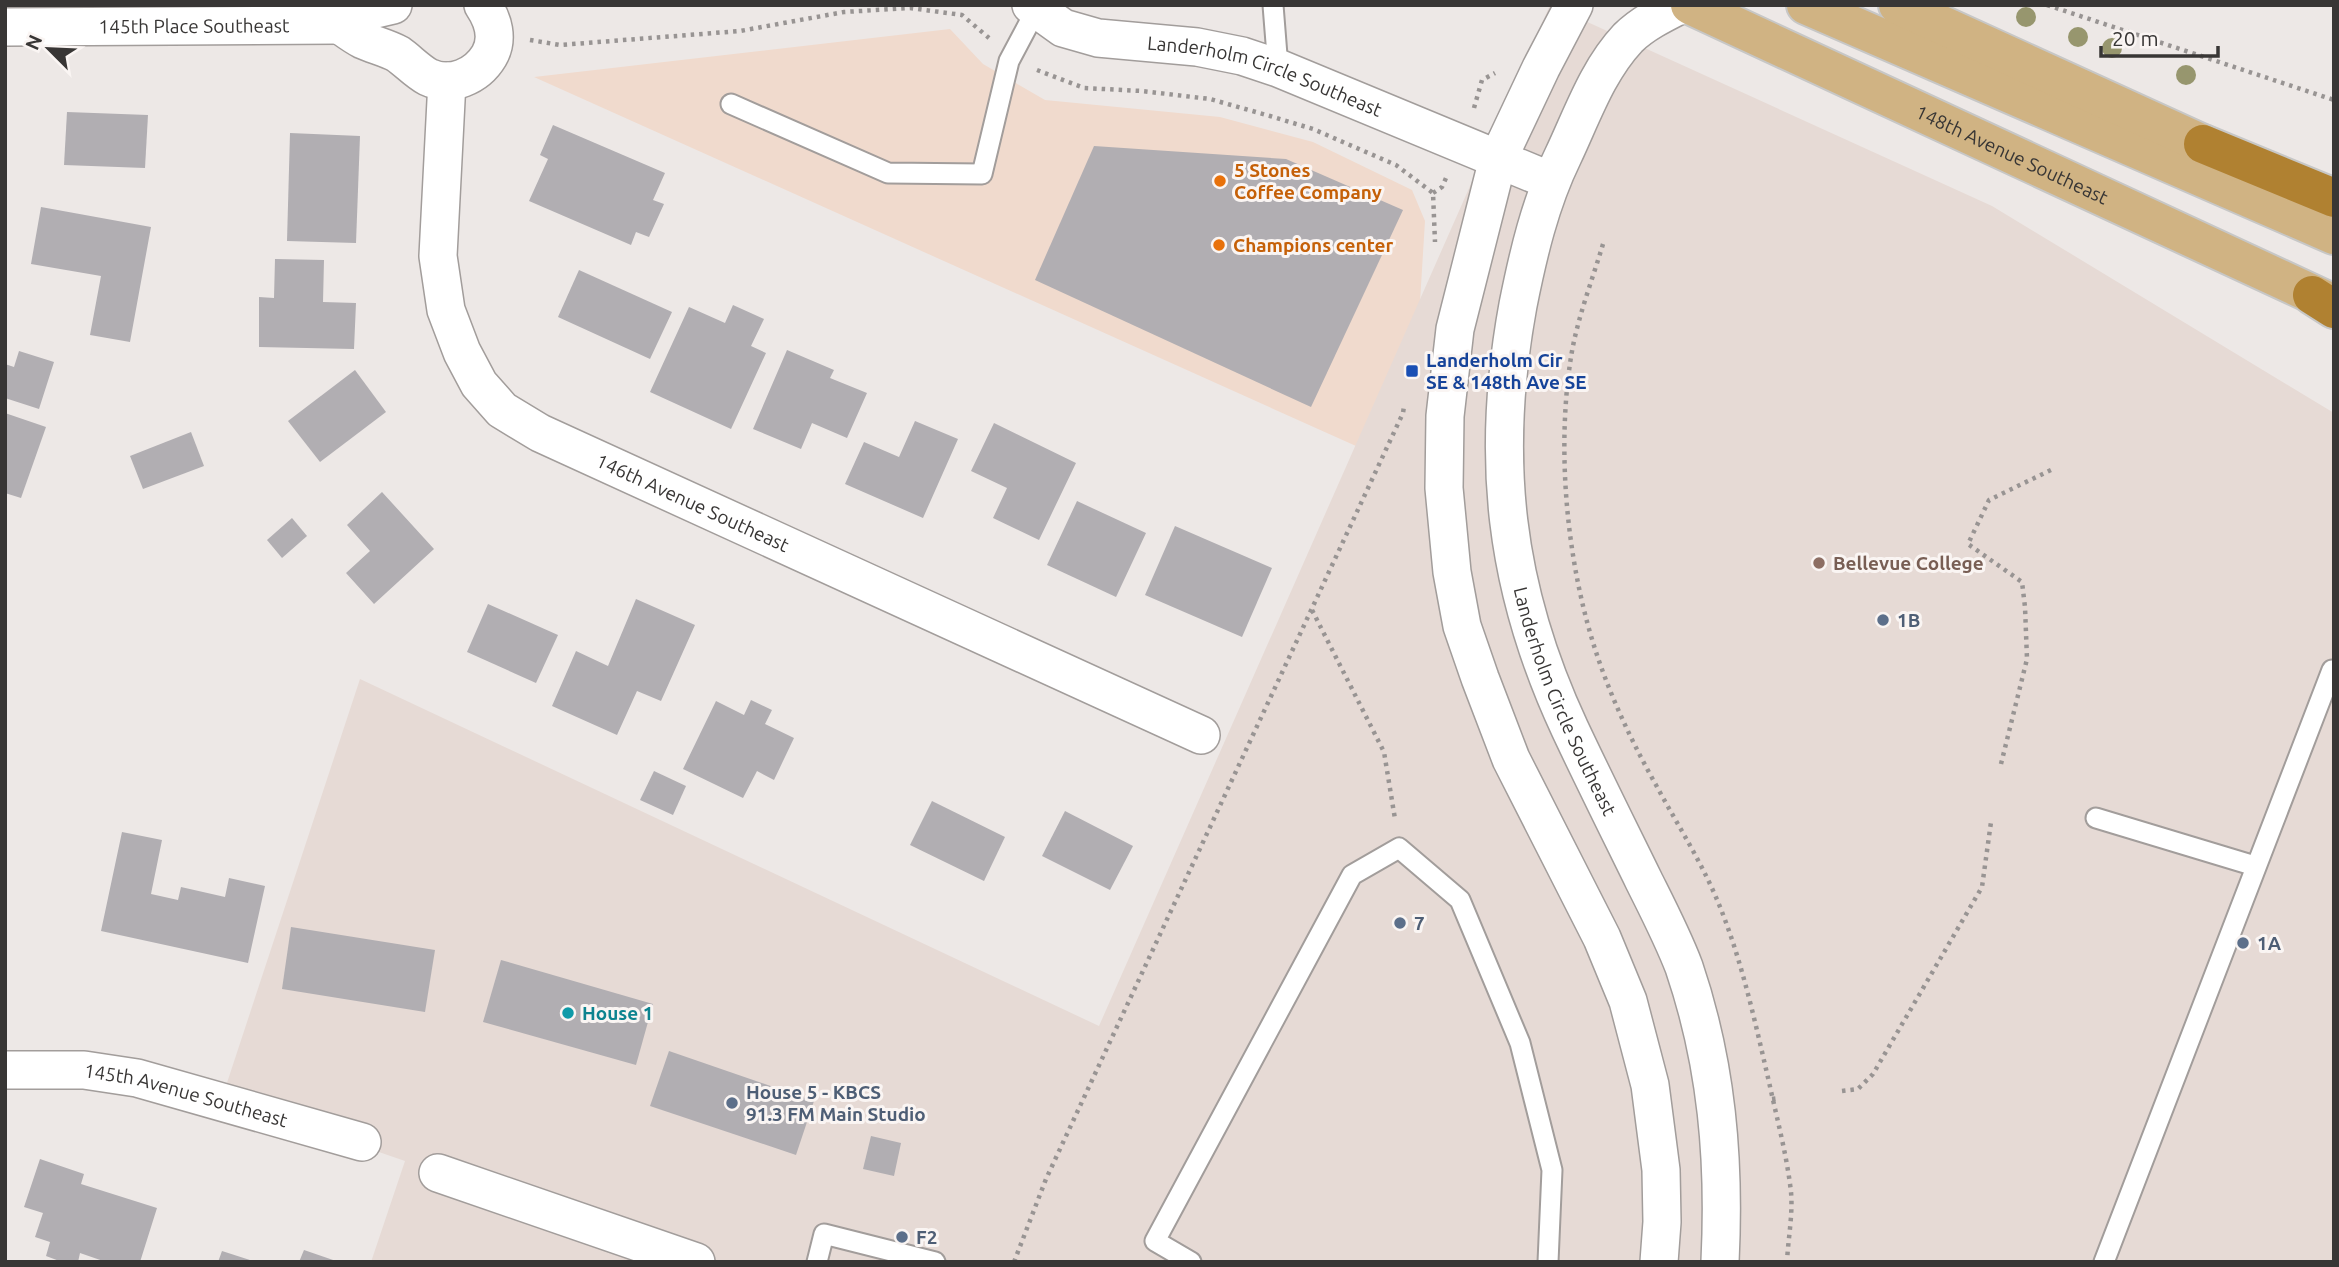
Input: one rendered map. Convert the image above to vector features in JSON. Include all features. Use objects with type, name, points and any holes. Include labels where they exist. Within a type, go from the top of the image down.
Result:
[{"type":"highway","points":[[2203,144],[2334,198]]},
{"type":"main road","name":"148th Avenue Southeast","points":[[1690,5],[2326,303]]},
{"type":"main road","points":[[1806,5],[2334,234]]},
{"type":"main road","points":[[1898,5],[2203,144],[2334,226]]},
{"type":"street","points":[[393,5],[363,12],[340,25],[360,39],[396,53],[429,77],[447,81],[465,78],[480,68],[491,53],[489,20]]},
{"type":"street","points":[[1574,5],[1498,159],[1455,329],[1448,389],[1444,488],[1452,572],[1462,626],[1511,759],[1602,939],[1628,1001],[1650,1085],[1661,1170],[1662,1222],[1659,1262]]},
{"type":"street","points":[[1551,181],[1605,67],[1630,36],[1679,5]]},
{"type":"street","name":"Landerholm Circle Southeast","points":[[1033,7],[1063,28],[1098,38],[1197,47],[1242,56],[1278,68],[1551,181],[1525,269],[1508,358],[1503,438],[1507,521],[1522,599],[1547,673],[1568,726],[1683,966],[1699,1019],[1713,1083],[1720,1137],[1723,1200],[1720,1262]]},
{"type":"street","name":"145th Place Southeast","points":[[5,27],[340,25]]},
{"type":"street","name":"146th Avenue Southeast","points":[[447,81],[438,256],[446,310],[462,352],[480,384],[502,410],[540,433],[1201,735]]},
{"type":"street","name":"145th Avenue Southeast","points":[[5,1070],[84,1070],[136,1078],[362,1142]]},
{"type":"street","points":[[438,1172],[696,1262]]},
{"type":"lane","points":[[1273,5],[1278,68]]},
{"type":"lane","points":[[732,104],[888,173],[982,174],[1012,55],[1033,7]]},
{"type":"lane","points":[[2104,1262],[2255,866],[2332,670],[2334,671]]},
{"type":"lane","points":[[2096,818],[2255,866]]},
{"type":"lane","points":[[1191,1262],[1155,1241],[1352,875],[1399,848],[1460,900],[1520,1043],[1552,1170],[1548,1262]]},
{"type":"lane","points":[[817,1262],[824,1234],[935,1262]]},
{"type":"path","points":[[2047,5],[2334,100]]},
{"type":"path","points":[[489,20],[560,44],[573,44],[740,31],[844,12],[910,8],[962,15],[1012,55],[1040,72],[1084,88],[1210,99],[1313,130],[1396,165],[1433,193]]},
{"type":"path","points":[[1480,93],[1482,80]]},
{"type":"path","points":[[1433,193],[1442,187]]},
{"type":"path","points":[[1433,193],[1435,248]]},
{"type":"path","points":[[1603,244],[1571,355],[1565,409],[1565,472],[1581,595],[1598,657],[1621,717],[1656,786],[1683,830],[1718,902],[1747,989],[1791,1195],[1787,1262]]},
{"type":"path","points":[[1014,1262],[1046,1179],[1312,610],[1403,413],[1405,402]]},
{"type":"path","points":[[2001,764],[2027,659],[2022,582],[1968,544],[1989,500],[2055,468]]},
{"type":"path","points":[[1312,610],[1384,752],[1399,848]]},
{"type":"path","points":[[1842,1091],[1858,1089],[1873,1074],[1982,887],[1992,822]]},
{"type":"path","points":[[1772,1099],[1780,1098]]},
{"type":"shaded area","name":"Bellevue College","points":[[1550,5],[1992,206],[2334,413],[2334,1262],[371,1262],[405,1161],[222,1098],[360,679],[1099,1026]]},
{"type":"shaded area","points":[[950,29],[983,64],[1045,100],[1220,117],[1313,142],[1412,190],[1425,221],[1420,302],[1356,446],[534,77]]},
{"type":"building","points":[[67,112],[148,115],[145,168],[64,165]]},
{"type":"building","points":[[553,125],[665,173],[653,200],[664,204],[649,237],[636,232],[631,245],[529,201],[548,159],[540,155]]},
{"type":"building","points":[[290,133],[360,136],[356,243],[287,241]]},
{"type":"building","name":"Champions center","points":[[1094,146],[1286,159],[1403,210],[1311,407],[1035,280]]},
{"type":"building","points":[[41,207],[151,227],[130,342],[90,335],[101,276],[31,264]]},
{"type":"building","points":[[275,259],[324,260],[323,302],[356,303],[354,349],[259,347],[259,297],[274,298]]},
{"type":"building","points":[[579,270],[672,312],[650,359],[558,317]]},
{"type":"building","points":[[733,305],[764,319],[751,346],[766,353],[731,429],[650,392],[689,307],[725,323]]},
{"type":"building","points":[[787,350],[834,370],[830,378],[867,393],[847,438],[812,423],[801,449],[753,429]]},
{"type":"building","points":[[19,351],[54,362],[39,409],[5,398],[5,364],[14,367]]},
{"type":"building","points":[[355,370],[386,412],[320,462],[288,421]]},
{"type":"building","points":[[5,413],[46,427],[21,498],[5,493]]},
{"type":"building","points":[[915,421],[958,439],[923,518],[845,484],[864,442],[899,457]]},
{"type":"building","points":[[994,423],[1076,463],[1039,540],[993,518],[1007,488],[971,471]]},
{"type":"building","points":[[191,432],[204,466],[143,489],[130,456]]},
{"type":"building","points":[[382,492],[434,549],[374,604],[346,573],[370,551],[347,525]]},
{"type":"building","points":[[1077,501],[1146,533],[1116,597],[1047,565]]},
{"type":"building","points":[[292,518],[307,536],[282,558],[267,540]]},
{"type":"building","points":[[1175,526],[1272,568],[1242,637],[1145,595]]},
{"type":"building","points":[[636,599],[695,625],[661,701],[637,691],[617,735],[552,706],[576,651],[608,666]]},
{"type":"building","points":[[488,604],[558,635],[536,683],[467,652]]},
{"type":"building","points":[[751,700],[772,710],[765,724],[794,738],[774,780],[757,771],[743,798],[683,769],[716,701],[744,715]]},
{"type":"building","points":[[654,771],[686,786],[673,815],[640,800]]},
{"type":"building","points":[[932,801],[1005,837],[984,881],[910,845]]},
{"type":"building","points":[[1065,811],[1133,846],[1110,890],[1042,856]]},
{"type":"building","points":[[122,832],[162,840],[151,894],[178,900],[181,887],[225,897],[229,878],[265,886],[248,963],[101,931]]},
{"type":"building","points":[[291,927],[435,950],[425,1012],[282,989]]},
{"type":"building","name":"House 1","points":[[501,960],[653,1004],[636,1065],[483,1022]]},
{"type":"building","name":"House 5 - KBCS 91.3 FM Main Studio","points":[[669,1051],[814,1101],[796,1155],[650,1106]]},
{"type":"building","points":[[871,1136],[901,1143],[894,1176],[863,1169]]},
{"type":"building","points":[[40,1159],[84,1174],[81,1184],[157,1208],[140,1262],[106,1262],[80,1253],[78,1262],[62,1262],[46,1256],[50,1242],[35,1237],[43,1213],[24,1207]]},
{"type":"building","points":[[304,1250],[336,1261],[299,1262]]},
{"type":"building","points":[[222,1251],[253,1261],[218,1262]]},
{"type":"place","name":"5 Stones Coffee Company","points":[[1220,181]]},
{"type":"place","name":"Champions center","points":[[1219,245]]},
{"type":"place","name":"Landerholm Cir SE & 148th Ave SE","points":[[1412,371]]},
{"type":"place","name":"Bellevue College","points":[[1819,563]]},
{"type":"place","name":"1B","points":[[1883,620]]},
{"type":"place","name":"7","points":[[1400,923]]},
{"type":"place","name":"1A","points":[[2243,943]]},
{"type":"place","name":"House 1","points":[[568,1013]]},
{"type":"place","name":"House 5 - KBCS 91.3 FM Main Studio","points":[[732,1103]]},
{"type":"place","name":"F2","points":[[902,1237]]}]
